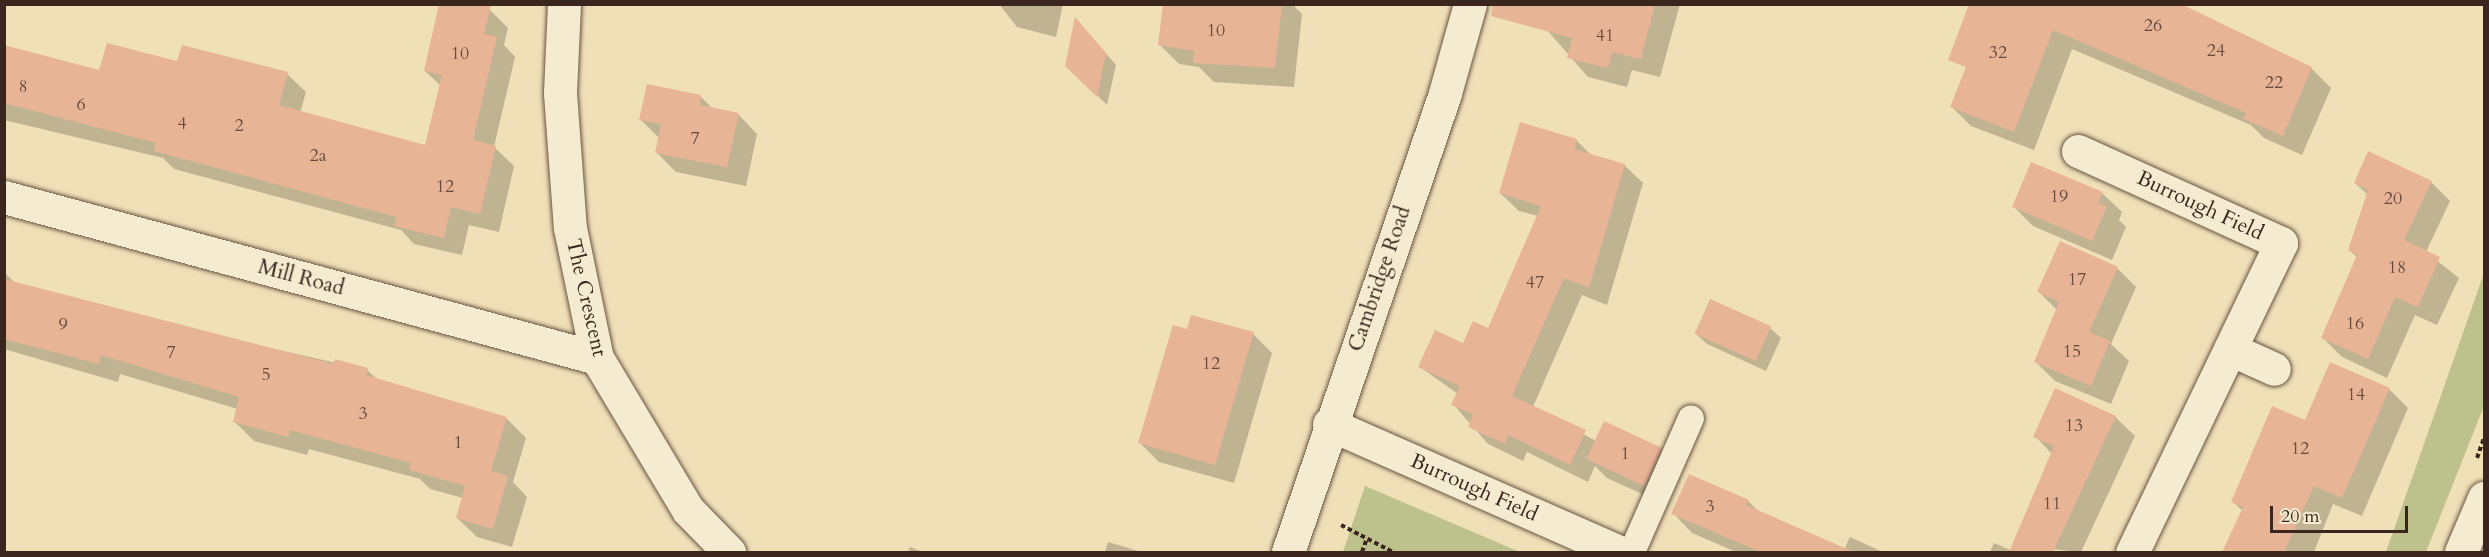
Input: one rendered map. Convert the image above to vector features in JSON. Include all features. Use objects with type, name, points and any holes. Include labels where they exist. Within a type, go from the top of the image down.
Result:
[{"type":"street","name":"The Crescent","points":[[564,4],[560,93],[570,228],[597,358],[688,510],[729,552]]},
{"type":"street","name":"Cambridge Road","points":[[1288,552],[1329,424],[1446,93],[1470,4]]},
{"type":"street","name":"Burrough Field","points":[[2078,151],[2281,243],[2132,552]]},
{"type":"street","name":"Mill Road","points":[[4,197],[597,358]]},
{"type":"street","points":[[2230,349],[2274,369]]},
{"type":"street","name":"Burrough Field","points":[[1329,424],[1619,552]]},
{"type":"street","points":[[2461,552],[2484,498]]},
{"type":"lane","points":[[1632,552],[1691,418]]},
{"type":"path","points":[[1302,505],[1393,552]]},
{"type":"path","points":[[1362,552],[1367,538]]},
{"type":"green space","points":[[2484,273],[2484,406],[2426,552],[2386,552]]},
{"type":"green space","points":[[1365,486],[1520,552],[1343,552]]},
{"type":"building","points":[[439,4],[491,4],[484,34],[497,37],[473,140],[496,146],[480,214],[451,207],[444,238],[394,226],[396,217],[154,151],[156,143],[4,103],[4,45],[99,70],[107,43],[177,61],[182,45],[288,72],[279,105],[425,145],[442,75],[424,71]]},
{"type":"building","points":[[1163,4],[1282,4],[1275,68],[1193,63],[1194,51],[1158,45]]},
{"type":"building","points":[[1493,4],[1655,4],[1641,59],[1612,52],[1608,68],[1567,58],[1572,38],[1491,16]]},
{"type":"building","points":[[1969,4],[2181,4],[2312,67],[2283,136],[2243,119],[2246,113],[2053,30],[2014,132],[1950,107],[1966,67],[1948,60]]},
{"type":"building","points":[[1075,17],[1106,53],[1097,97],[1065,66]]},
{"type":"building","points":[[647,84],[701,95],[700,105],[739,113],[727,167],[655,153],[661,124],[639,120]]},
{"type":"building","points":[[1520,122],[1577,139],[1574,149],[1625,164],[1589,288],[1564,278],[1512,396],[1586,430],[1570,465],[1508,435],[1505,444],[1468,427],[1473,414],[1451,405],[1460,386],[1418,367],[1435,330],[1463,343],[1473,321],[1488,328],[1541,206],[1499,193]]},
{"type":"building","points":[[2368,151],[2432,181],[2404,240],[2440,257],[2418,307],[2395,297],[2368,359],[2321,338],[2357,255],[2348,250],[2368,190],[2354,183]]},
{"type":"building","points":[[2031,162],[2103,192],[2098,203],[2107,207],[2092,241],[2012,207]]},
{"type":"building","points":[[2060,241],[2118,267],[2089,332],[2110,341],[2091,386],[2034,362],[2059,302],[2037,292]]},
{"type":"building","points":[[4,279],[333,364],[335,359],[368,368],[366,375],[507,417],[491,471],[508,476],[493,529],[456,518],[465,486],[409,470],[411,463],[290,430],[288,437],[233,422],[239,397],[101,355],[99,364],[4,339]]},
{"type":"building","points":[[1710,299],[1771,326],[1756,361],[1695,334]]},
{"type":"building","points":[[1191,315],[1254,332],[1215,465],[1138,443],[1173,325],[1187,329]]},
{"type":"building","points":[[2330,362],[2390,388],[2342,498],[2314,486],[2284,552],[2222,552],[2243,507],[2231,502],[2272,406],[2305,420]]},
{"type":"building","points":[[2055,388],[2116,416],[2053,552],[2009,552],[2054,446],[2033,437]]},
{"type":"building","points":[[1604,421],[1662,448],[1644,486],[1586,459]]},
{"type":"building","points":[[1689,474],[1749,500],[1746,505],[1854,552],[1761,552],[1671,514]]}]
